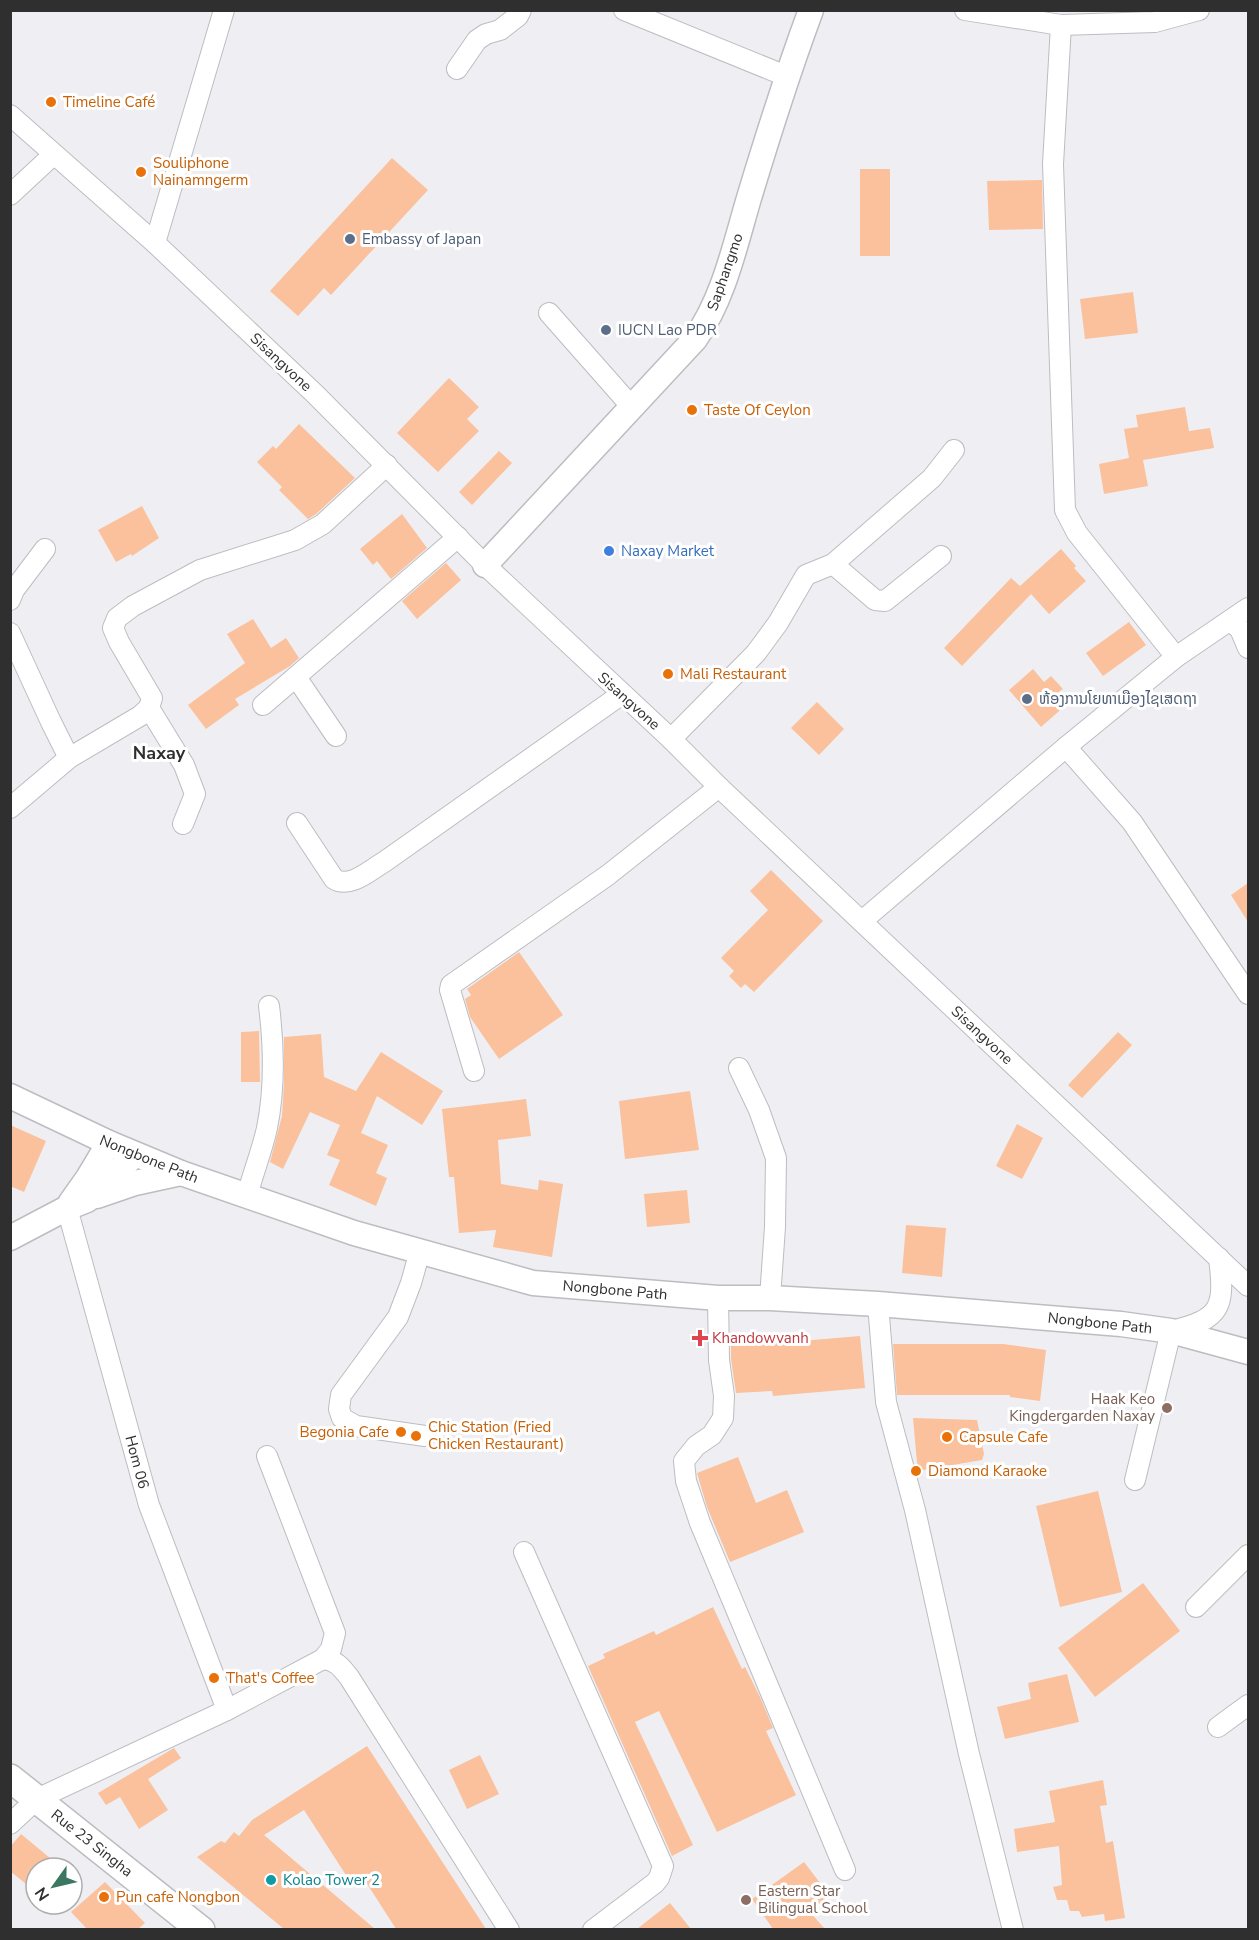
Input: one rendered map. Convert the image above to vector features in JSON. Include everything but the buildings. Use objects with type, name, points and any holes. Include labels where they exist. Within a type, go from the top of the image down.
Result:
[{"type":"main road","name":"Rue 23 Singha","points":[[10,1778],[201,1929]]},
{"type":"street","points":[[155,243],[224,10]]},
{"type":"street","points":[[457,69],[477,40],[486,34],[500,30],[518,16],[521,10]]},
{"type":"street","points":[[624,10],[786,76]]},
{"type":"street","name":"Saphangmo","points":[[485,565],[695,339],[706,324],[717,300],[786,76],[811,10]]},
{"type":"street","points":[[964,10],[1061,25],[1155,22],[1199,10]]},
{"type":"street","points":[[1061,25],[1053,164],[1065,510],[1077,533],[1176,657]]},
{"type":"street","name":"Sisangvone","points":[[10,116],[155,243],[387,465],[485,565],[1248,1286]]},
{"type":"street","points":[[10,195],[53,154]]},
{"type":"street","points":[[549,313],[631,406]]},
{"type":"street","points":[[671,739],[756,653],[778,623],[806,575],[833,564],[932,478],[954,450]]},
{"type":"street","points":[[10,808],[69,758],[140,716],[149,708],[152,698],[113,628],[117,618],[133,606],[200,570],[295,540],[323,524],[387,465]]},
{"type":"street","points":[[263,705],[458,537]]},
{"type":"street","points":[[10,600],[14,590],[45,549]]},
{"type":"street","points":[[833,564],[874,600],[880,602],[885,601],[941,556]]},
{"type":"street","points":[[862,921],[1066,747],[1176,657],[1248,608]]},
{"type":"street","points":[[1230,621],[1240,629],[1248,648]]},
{"type":"street","points":[[10,633],[69,758]]},
{"type":"street","points":[[296,677],[336,736]]},
{"type":"street","points":[[297,823],[334,879],[340,883],[348,883],[384,862],[622,694]]},
{"type":"street","points":[[149,708],[184,765],[195,794],[183,824]]},
{"type":"street","points":[[1066,747],[1131,822],[1248,994]]},
{"type":"street","points":[[474,1071],[450,990],[451,985],[608,875],[719,787]]},
{"type":"street","points":[[247,1196],[267,1128],[274,1072],[269,1006]]},
{"type":"street","points":[[739,1068],[759,1110],[776,1158],[775,1227],[770,1299]]},
{"type":"street","name":"Nongbone Path","points":[[10,1096],[134,1155],[181,1173],[354,1233],[532,1283],[718,1298],[878,1304],[1121,1323],[1171,1331],[1248,1352]]},
{"type":"street","points":[[77,1204],[88,1178],[109,1143]]},
{"type":"street","points":[[77,1204],[105,1185],[134,1155]]},
{"type":"street","points":[[10,1238],[77,1204],[135,1183],[181,1173]]},
{"type":"street","name":"Hom 06","points":[[77,1204],[149,1505],[227,1710]]},
{"type":"street","points":[[420,1251],[398,1317],[342,1395],[339,1409],[342,1418],[356,1426],[425,1436]]},
{"type":"street","points":[[1134,1480],[1171,1331],[1191,1326],[1209,1317],[1220,1304],[1222,1286],[1219,1258]]},
{"type":"street","points":[[718,1298],[719,1360],[724,1396],[723,1418],[712,1435],[696,1446],[684,1461],[686,1481],[700,1524],[845,1870]]},
{"type":"street","points":[[878,1304],[886,1402],[915,1510],[969,1754],[1013,1929]]},
{"type":"street","points":[[10,1824],[37,1799],[227,1710],[323,1659],[331,1649],[335,1633],[267,1456]]},
{"type":"street","points":[[524,1552],[663,1866],[655,1883],[593,1929]]},
{"type":"street","points":[[1196,1607],[1248,1555]]},
{"type":"street","points":[[323,1659],[332,1660],[349,1677],[509,1929]]},
{"type":"street","points":[[1218,1727],[1248,1705]]},
{"type":"place","name":"Timeline Café","points":[[51,102]]},
{"type":"place","name":"Souliphone Nainamngerm","points":[[141,172]]},
{"type":"place","name":"Embassy of Japan","points":[[350,239]]},
{"type":"place","name":"IUCN Lao PDR","points":[[606,330]]},
{"type":"place","name":"Taste Of Ceylon","points":[[692,410]]},
{"type":"place","name":"Naxay Market","points":[[609,551]]},
{"type":"place","name":"Mali Restaurant","points":[[668,674]]},
{"type":"place","name":"ຫ້ອງການໂຍທາເມືອງໄຊເສດຖາ","points":[[1027,699]]},
{"type":"place","name":"Khandowvanh","points":[[700,1338]]},
{"type":"place","name":"Haak Keo Kingdergarden Naxay","points":[[1167,1408]]},
{"type":"place","name":"Begonia Cafe","points":[[401,1432]]},
{"type":"place","name":"Chic Station (Fried Chicken Restaurant)","points":[[416,1436]]},
{"type":"place","name":"Capsule Cafe","points":[[947,1437]]},
{"type":"place","name":"Diamond Karaoke","points":[[916,1471]]},
{"type":"place","name":"That's Coffee","points":[[214,1678]]},
{"type":"place","name":"Kolao Tower 2","points":[[271,1880]]},
{"type":"place","name":"Pun cafe Nongbon","points":[[104,1897]]},
{"type":"place","name":"Eastern Star Bilingual School","points":[[746,1900]]},
{"type":"district","name":"Naxay","points":[[159,753]]}]
